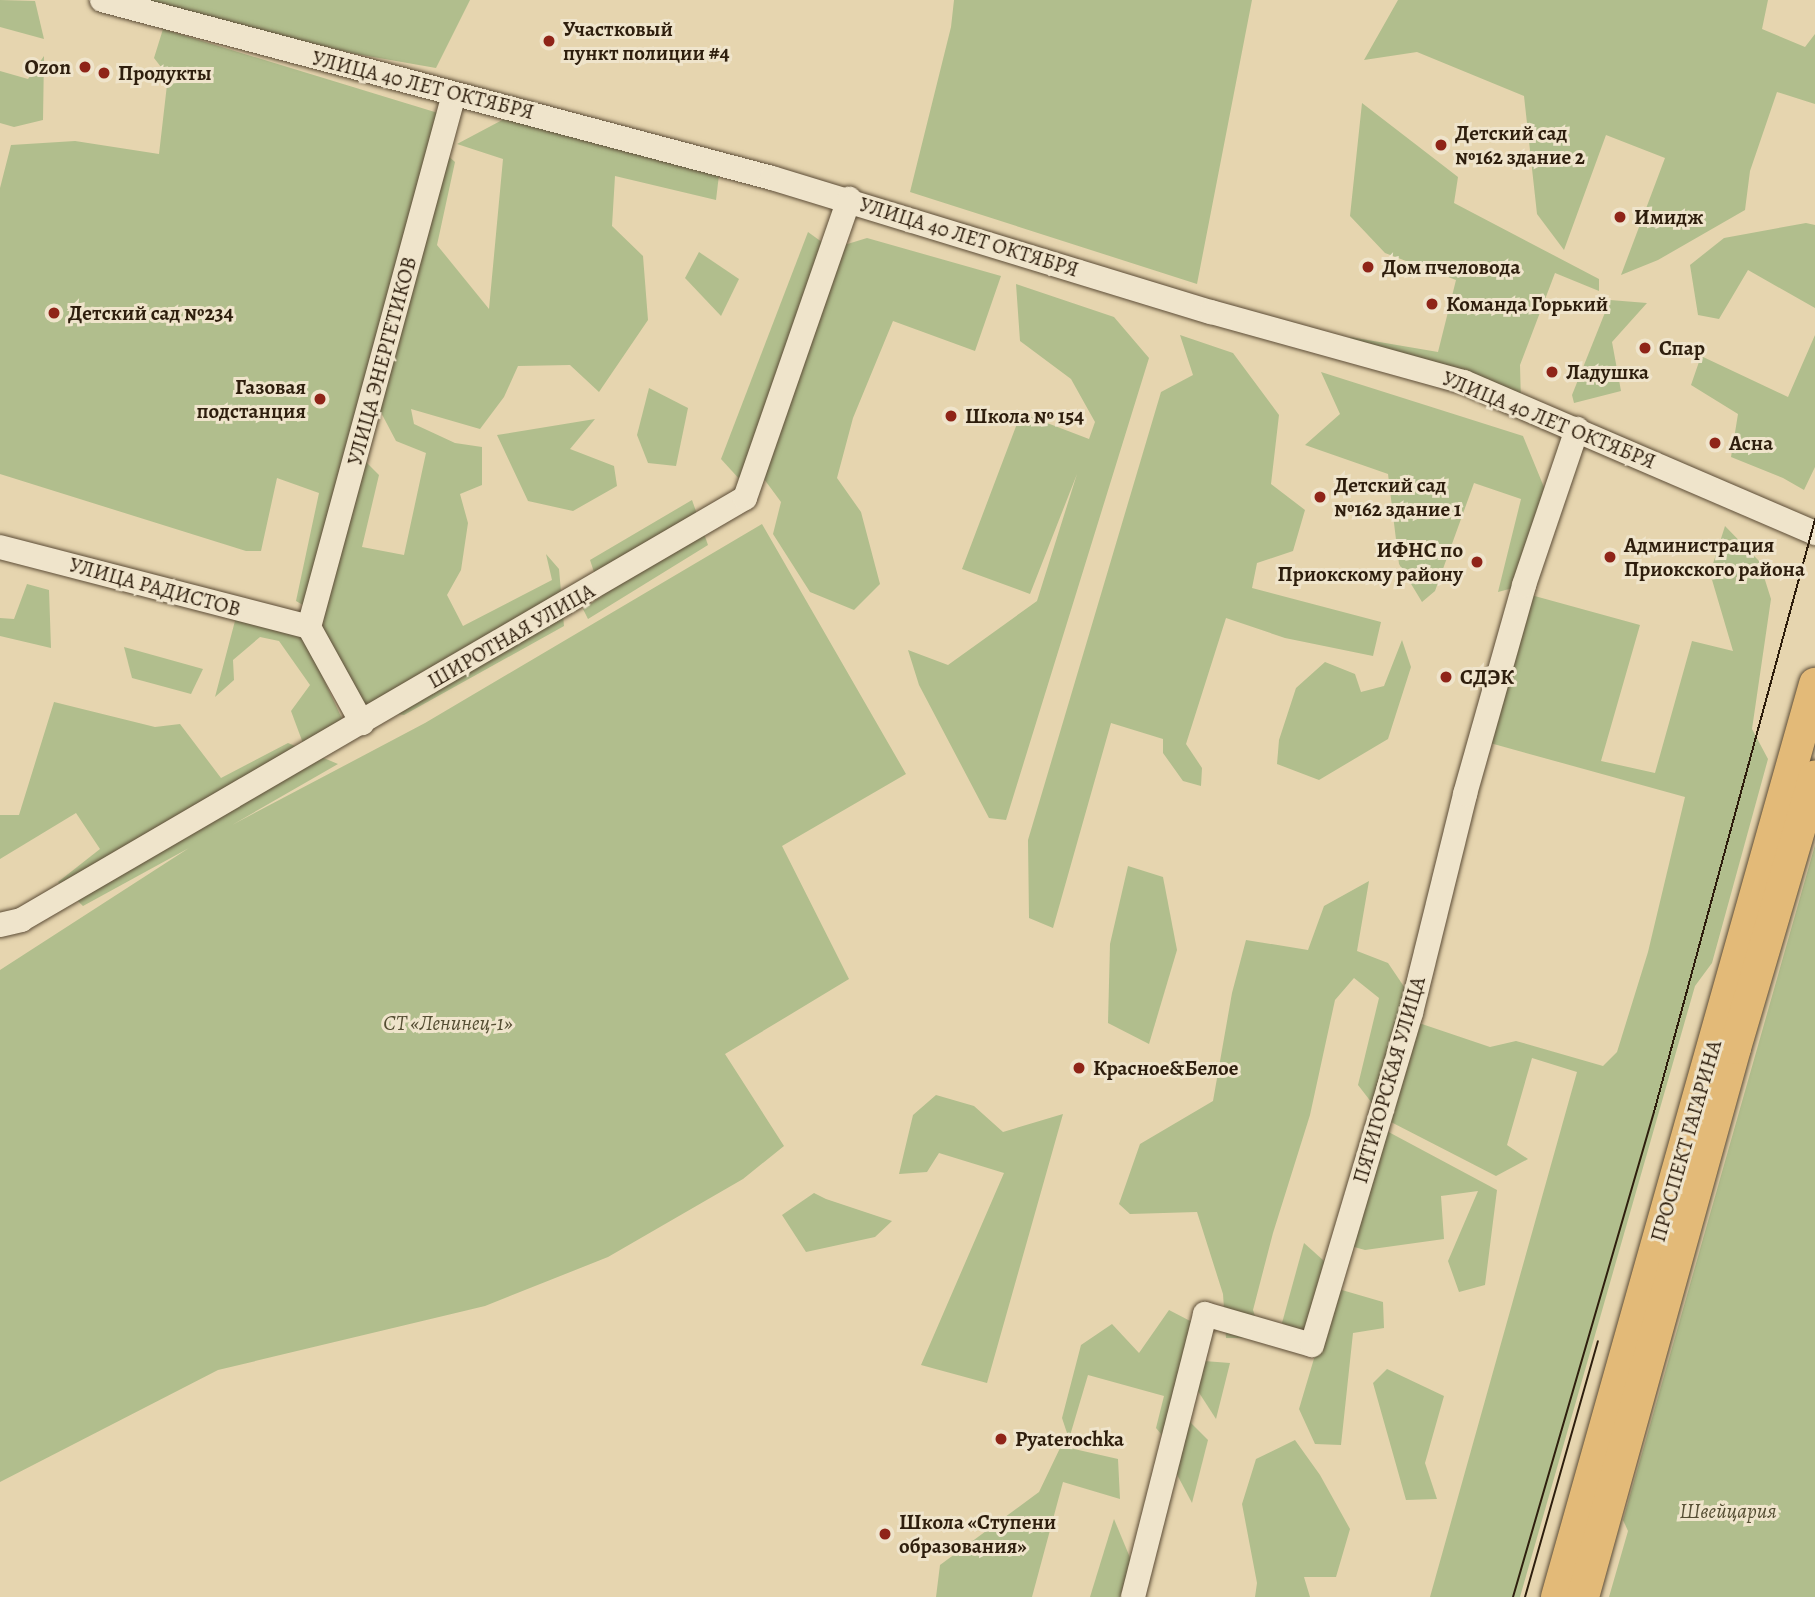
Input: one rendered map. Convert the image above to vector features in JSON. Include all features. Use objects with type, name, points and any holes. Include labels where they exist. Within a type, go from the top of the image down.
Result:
[{"type":"main road","name":"ПРОСПЕКТ ГАГАРИНА","points":[[1557,1597],[1815,684]]},
{"type":"main road","name":"ПРОСПЕКТ ГАГАРИНА","points":[[1583,1597],[1735,1048],[1815,777]]},
{"type":"street","name":"УЛИЦА 40 ЛЕТ ОКТЯБРЯ","points":[[103,0],[592,128],[849,199],[1211,312],[1464,382],[1815,533]]},
{"type":"street","name":"УЛИЦА ЭНЕРГЕТИКОВ","points":[[309,627],[454,94]]},
{"type":"street","name":"ШИРОТНАЯ УЛИЦА","points":[[0,925],[21,920],[745,498],[849,199]]},
{"type":"street","name":"ПЯТИГОРСКАЯ УЛИЦА","points":[[1133,1597],[1205,1314],[1312,1345],[1411,1013],[1465,794],[1524,585],[1577,429]]},
{"type":"street","name":"УЛИЦА РАДИСТОВ","points":[[0,547],[309,627]]},
{"type":"street","points":[[309,627],[362,723]]},
{"type":"green space","points":[[0,0],[35,1],[44,39],[0,27]]},
{"type":"green space","points":[[136,0],[470,0],[436,68],[356,54]]},
{"type":"green space","points":[[954,0],[1252,0],[1197,284],[910,192],[951,27]]},
{"type":"green space","points":[[1398,0],[1768,0],[1762,29],[1805,47],[1815,34],[1815,104],[1777,92],[1750,171],[1745,210],[1658,260],[1621,275],[1665,158],[1606,135],[1564,250],[1537,214],[1524,96],[1417,52],[1364,60]]},
{"type":"green space","points":[[163,29],[438,113],[308,608],[296,601],[319,493],[277,478],[261,551],[246,551],[0,474],[0,188],[11,145],[75,141],[159,154],[168,76],[154,58]]},
{"type":"green space","points":[[44,56],[43,120],[14,127],[0,123],[0,71],[28,79]]},
{"type":"green space","points":[[1362,103],[1458,177],[1454,203],[1599,279],[1599,291],[1555,273],[1520,365],[1521,403],[1350,344],[1350,337],[1438,352],[1456,280],[1385,253],[1350,216]]},
{"type":"green space","points":[[506,118],[719,175],[716,200],[615,176],[612,226],[643,256],[648,320],[599,392],[570,365],[518,366],[504,397],[480,429],[411,409],[414,424],[455,443],[482,447],[482,485],[460,494],[468,523],[461,570],[447,595],[463,626],[552,580],[546,554],[559,569],[564,626],[404,715],[363,709],[322,633],[327,585],[365,461],[379,475],[362,547],[404,555],[426,453],[396,441],[376,403],[446,154],[455,162],[437,245],[489,309],[503,159],[457,144]]},
{"type":"green space","points":[[1806,223],[1815,225],[1815,308],[1748,270],[1719,319],[1698,315],[1690,265],[1724,238]]},
{"type":"green space","points":[[808,232],[826,245],[742,482],[721,459]]},
{"type":"green space","points":[[867,238],[1001,276],[975,351],[893,321],[853,418],[837,478],[861,512],[880,584],[854,610],[810,592],[773,534],[781,502],[761,475],[841,246]]},
{"type":"green space","points":[[699,252],[739,279],[721,316],[685,278]]},
{"type":"green space","points":[[1016,284],[1114,317],[1149,358],[1006,820],[989,818],[919,685],[908,650],[948,665],[1037,601],[1077,474],[1030,594],[962,569],[1021,413],[1089,439],[1095,422],[1071,379],[1020,341]]},
{"type":"green space","points":[[1610,300],[1647,303],[1612,342],[1621,391],[1574,403],[1572,395]]},
{"type":"green space","points":[[1180,335],[1233,353],[1279,415],[1271,484],[1305,510],[1293,551],[1257,563],[1252,588],[1381,622],[1373,656],[1285,638],[1226,618],[1186,744],[1202,768],[1201,786],[1183,781],[1163,753],[1163,739],[1111,723],[1053,928],[1029,918],[1028,840],[1161,392],[1193,375]]},
{"type":"green space","points":[[1815,335],[1815,467],[1804,490],[1783,478],[1731,457],[1738,414],[1691,385],[1701,356],[1788,397]]},
{"type":"green space","points":[[1321,372],[1523,436],[1546,492],[1513,588],[1498,592],[1521,499],[1474,483],[1435,591],[1422,602],[1399,564],[1388,474],[1305,445],[1340,414]]},
{"type":"green space","points":[[649,388],[688,408],[676,466],[648,463],[637,435]]},
{"type":"green space","points":[[595,419],[570,449],[614,466],[617,486],[573,511],[528,501],[497,435]]},
{"type":"green space","points":[[692,500],[708,545],[588,619],[583,609],[602,596],[590,560]]},
{"type":"green space","name":"СТ «Ленинец-1»","points":[[762,524],[906,774],[782,846],[849,979],[725,1054],[784,1146],[743,1179],[608,1257],[485,1306],[218,1370],[0,1482],[0,970],[189,848],[83,906],[58,882],[100,849],[76,813],[0,859],[0,815],[19,815],[54,702],[155,727],[180,724],[221,778],[288,743],[338,764],[232,825],[425,723]]},
{"type":"green space","points":[[1725,526],[1759,561],[1771,599],[1752,729],[1768,759],[1712,963],[1695,986],[1520,1597],[1430,1597],[1577,1072],[1532,1058],[1507,1145],[1528,1159],[1496,1176],[1389,1121],[1416,1022],[1490,1047],[1516,1041],[1603,1066],[1617,1052],[1648,952],[1685,797],[1490,743],[1531,595],[1640,625],[1601,761],[1655,773],[1692,641],[1733,651],[1710,573]]},
{"type":"green space","points":[[27,584],[49,590],[51,648],[0,636],[0,618],[14,619]]},
{"type":"green space","points":[[236,617],[303,635],[344,723],[304,746],[291,711],[310,685],[279,641],[260,637],[233,660],[234,680],[215,697]]},
{"type":"green space","points":[[1402,640],[1411,667],[1388,739],[1319,780],[1277,764],[1279,740],[1296,688],[1325,662],[1355,674],[1361,692],[1384,686]]},
{"type":"green space","points":[[124,647],[203,669],[191,694],[132,678]]},
{"type":"green space","name":"Швейцария","points":[[1815,845],[1815,1597],[1609,1597],[1628,1531],[1623,1520]]},
{"type":"green space","points":[[1128,866],[1163,877],[1177,950],[1149,1044],[1108,1023],[1110,944]]},
{"type":"green space","points":[[1369,881],[1357,951],[1388,963],[1409,994],[1375,1107],[1358,1085],[1379,998],[1354,978],[1335,1000],[1310,1115],[1273,1233],[1253,1310],[1262,1338],[1226,1338],[1223,1294],[1197,1212],[1130,1214],[1119,1204],[1140,1144],[1213,1101],[1232,993],[1246,940],[1308,950],[1324,906]]},
{"type":"green space","points":[[936,1095],[974,1106],[1003,1132],[1063,1114],[987,1383],[921,1365],[1004,1173],[939,1153],[927,1172],[899,1174],[913,1115]]},
{"type":"green space","points":[[1383,1129],[1497,1190],[1485,1285],[1459,1292],[1448,1261],[1478,1191],[1441,1196],[1444,1239],[1365,1250],[1347,1245]]},
{"type":"green space","points":[[814,1193],[892,1221],[875,1237],[806,1252],[782,1215]]},
{"type":"green space","points":[[1304,1243],[1333,1269],[1308,1336],[1282,1323]]},
{"type":"green space","points":[[1335,1288],[1383,1302],[1384,1328],[1353,1333],[1341,1445],[1315,1444],[1299,1409]]},
{"type":"green space","points":[[1169,1310],[1196,1324],[1166,1440],[1156,1428],[1164,1396],[1088,1375],[1069,1439],[1062,1418],[1081,1345],[1112,1324],[1139,1353]]},
{"type":"green space","points":[[1204,1361],[1230,1363],[1216,1419],[1196,1388]]},
{"type":"green space","points":[[1387,1369],[1444,1396],[1425,1463],[1437,1499],[1406,1500],[1373,1383]]},
{"type":"green space","points":[[1189,1421],[1208,1440],[1192,1503],[1173,1467]]},
{"type":"green space","points":[[1295,1440],[1320,1475],[1350,1529],[1336,1577],[1304,1577],[1310,1597],[1255,1597],[1257,1583],[1242,1504],[1256,1459]]},
{"type":"green space","points":[[1061,1446],[1118,1459],[1120,1499],[1063,1482],[1032,1597],[936,1597],[940,1565],[1039,1492]]},
{"type":"green space","points":[[1114,1519],[1131,1560],[1120,1597],[1090,1597]]},
{"type":"tram line","points":[[1513,1597],[1654,1112],[1815,520]]},
{"type":"tram line","points":[[1525,1597],[1598,1341]]},
{"type":"place","name":"Участковый пункт полиции #4","points":[[549,41]]},
{"type":"place","name":"Ozon","points":[[85,67]]},
{"type":"place","name":"Продукты","points":[[104,73]]},
{"type":"place","name":"Детский сад №162 здание 2","points":[[1441,145]]},
{"type":"place","name":"Имидж","points":[[1620,217]]},
{"type":"place","name":"Дом пчеловода","points":[[1368,267]]},
{"type":"place","name":"Команда Горький","points":[[1432,304]]},
{"type":"place","name":"Детский сад №234","points":[[54,313]]},
{"type":"place","name":"Спар","points":[[1645,348]]},
{"type":"place","name":"Ладушка","points":[[1552,372]]},
{"type":"place","name":"Газовая подстанция","points":[[320,399]]},
{"type":"place","name":"Школа № 154","points":[[951,416]]},
{"type":"place","name":"Асна","points":[[1715,443]]},
{"type":"place","name":"Детский сад №162 здание 1","points":[[1320,497]]},
{"type":"place","name":"Администрация Приокского района","points":[[1610,557]]},
{"type":"place","name":"ИФНС по Приокскому району","points":[[1477,562]]},
{"type":"place","name":"СДЭК","points":[[1446,677]]},
{"type":"place","name":"Красное&Белое","points":[[1079,1068]]},
{"type":"place","name":"Pyaterochka","points":[[1001,1439]]},
{"type":"place","name":"Школа «Ступени образования»","points":[[885,1534]]}]
